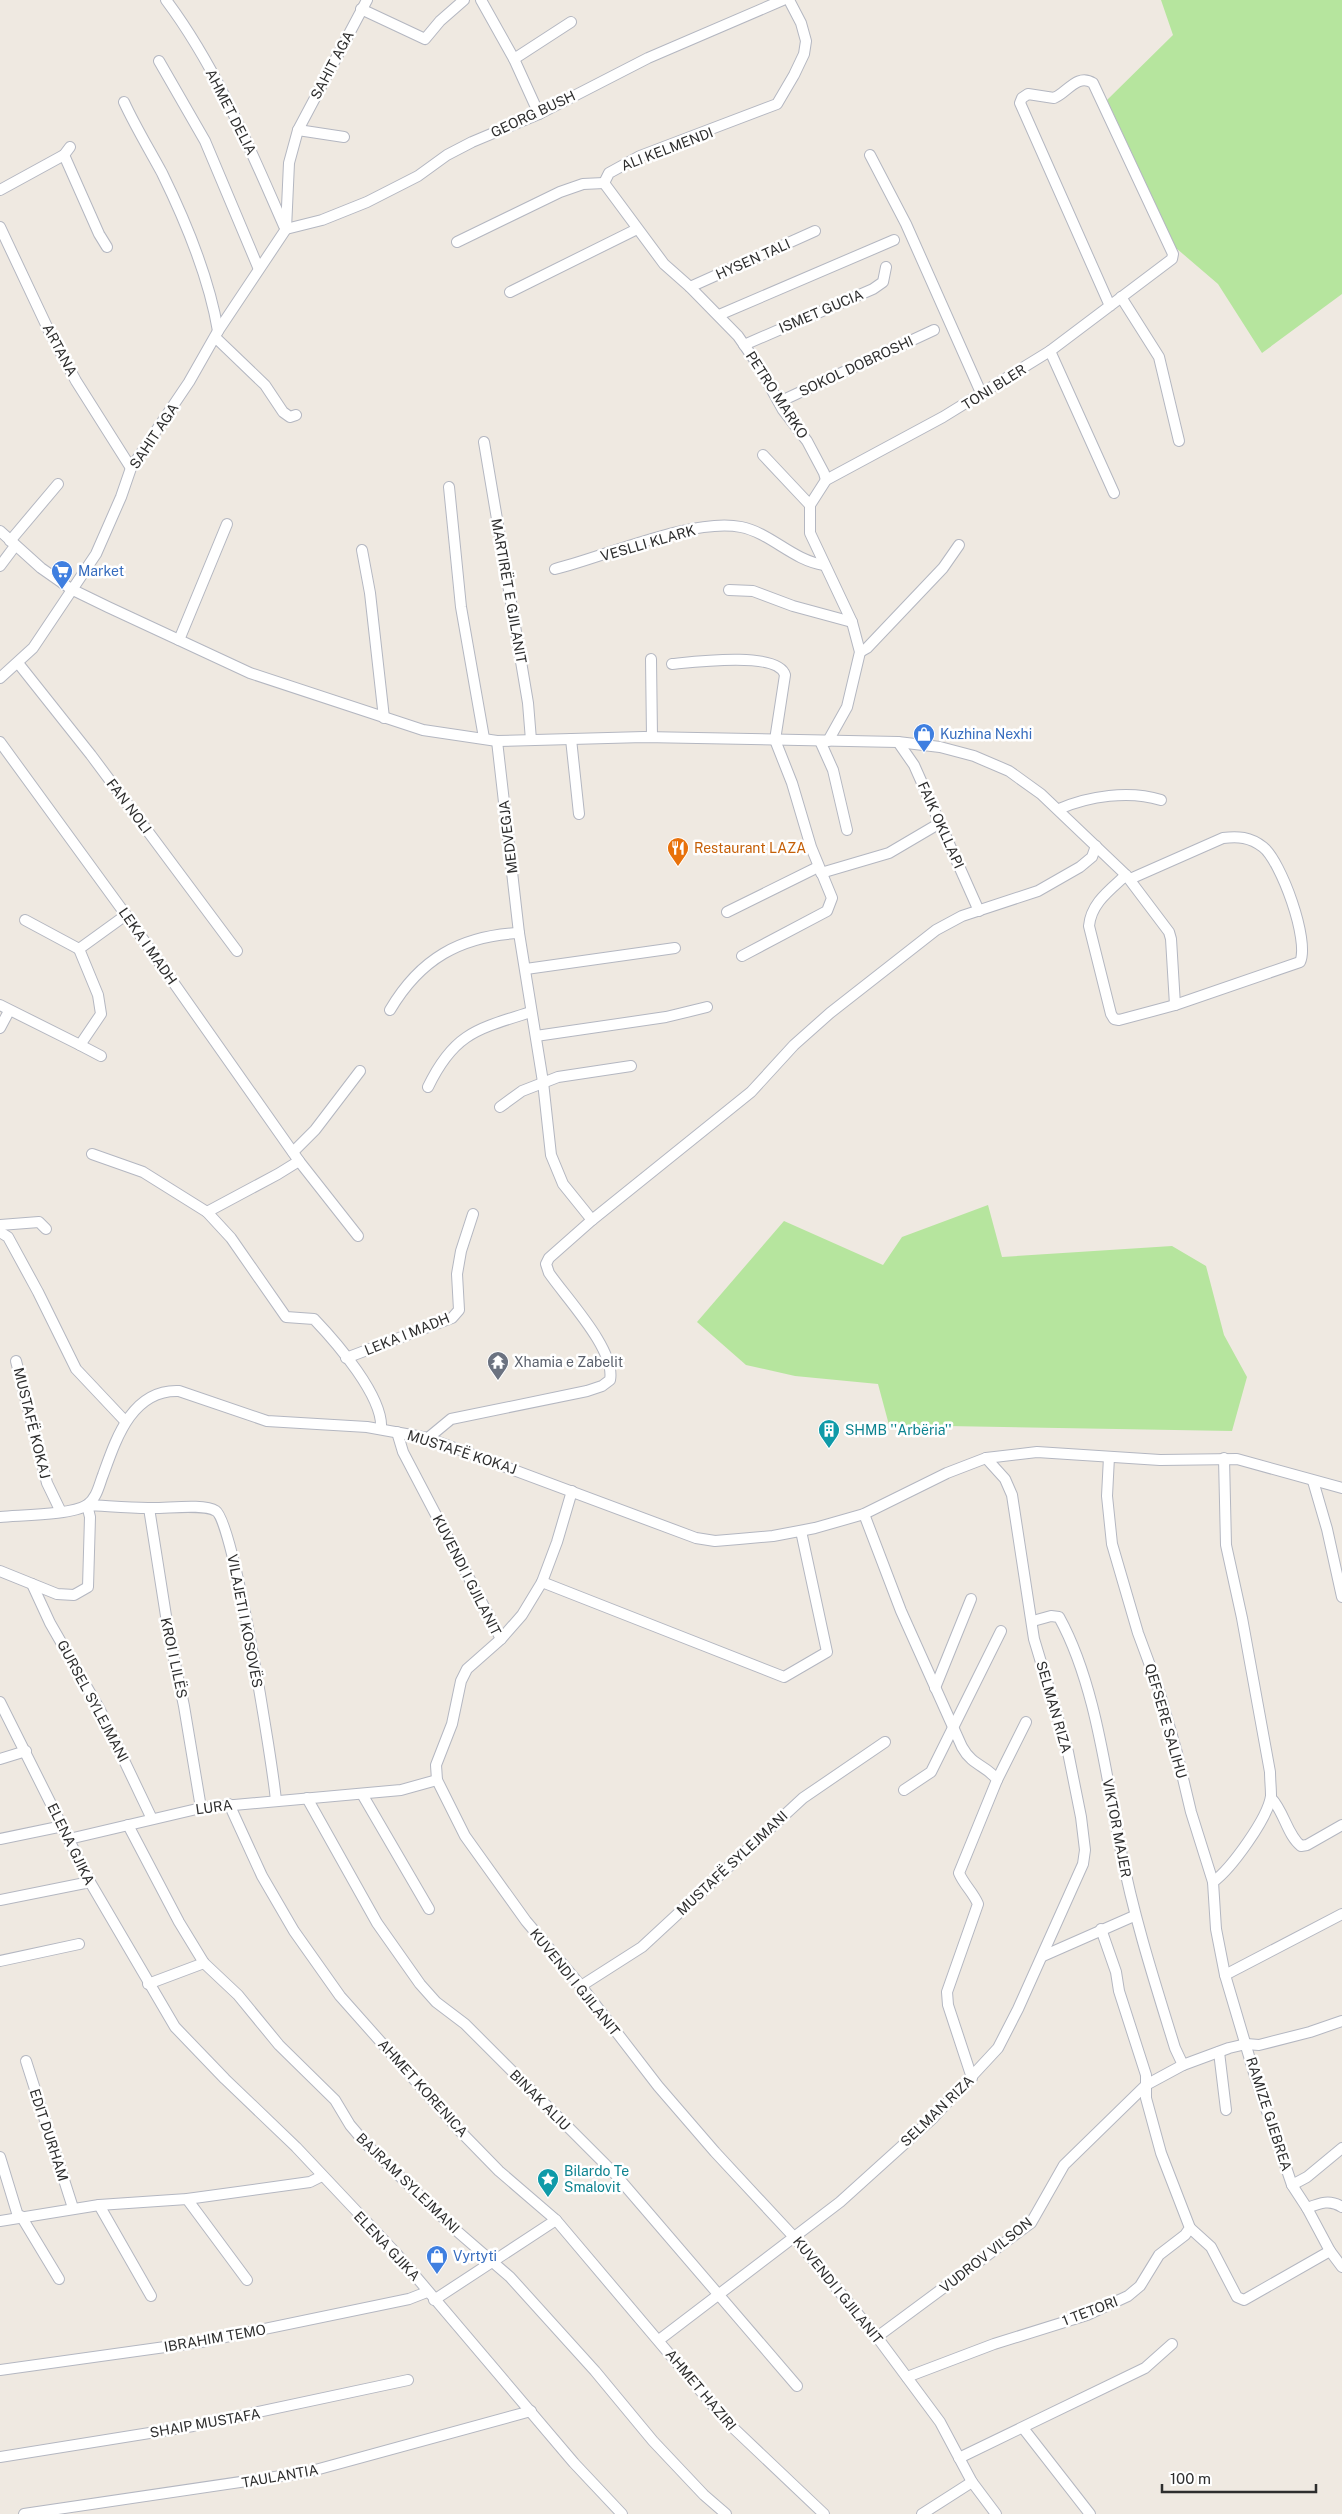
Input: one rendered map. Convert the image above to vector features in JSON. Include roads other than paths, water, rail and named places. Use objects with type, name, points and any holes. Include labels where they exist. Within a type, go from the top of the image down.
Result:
[{"type":"street","name":"AHMET DELIA","points":[[166,0],[181,20],[214,76],[246,140],[286,229]]},
{"type":"street","points":[[364,4],[425,39],[440,21],[464,0]]},
{"type":"street","points":[[481,0],[514,59],[539,114]]},
{"type":"street","name":"GEORG BUSH","points":[[286,229],[322,220],[367,202],[418,176],[447,155],[472,142],[539,114],[648,58],[783,0]]},
{"type":"street","name":"ALI KELMENDI","points":[[604,183],[609,173],[640,156],[778,104],[804,54],[806,41],[801,23],[789,0]]},
{"type":"street","name":"SAHIT AGA","points":[[0,678],[33,648],[96,554],[121,497],[130,468],[190,382],[258,267],[286,229],[289,163],[298,130],[364,4]]},
{"type":"street","points":[[514,59],[570,22]]},
{"type":"street","points":[[159,61],[208,149],[258,267]]},
{"type":"street","name":"TONI BLER","points":[[810,506],[826,480],[982,395],[1050,351],[1110,306],[1121,297],[1172,259],[1172,250],[1168,241],[1093,83],[1083,80],[1071,85],[1058,96],[1050,98],[1028,94],[1022,98],[1020,103],[1110,306]]},
{"type":"street","points":[[124,102],[138,134],[162,173],[190,234],[215,316],[217,335],[266,385],[283,412],[290,417],[296,416]]},
{"type":"street","points":[[298,130],[344,136]]},
{"type":"street","points":[[0,190],[64,155],[70,146]]},
{"type":"street","points":[[64,155],[99,234],[107,247]]},
{"type":"street","points":[[870,155],[906,224],[982,395]]},
{"type":"street","points":[[458,242],[560,192],[582,184],[604,183]]},
{"type":"street","name":"PETRO MARKO","points":[[604,183],[664,264],[719,315],[744,345],[779,402],[807,441],[824,472],[826,480]]},
{"type":"street","name":"ARTANA","points":[[0,227],[49,331],[76,381],[130,468]]},
{"type":"street","points":[[510,292],[637,229]]},
{"type":"street","name":"HYSEN TALI","points":[[690,287],[815,231]]},
{"type":"street","points":[[719,315],[894,240]]},
{"type":"street","name":"ISMET GUCIA","points":[[744,345],[874,289],[883,282],[886,267]]},
{"type":"street","points":[[1121,297],[1159,357],[1179,441]]},
{"type":"street","name":"SOKOL DOBROSHI","points":[[779,402],[934,330]]},
{"type":"street","points":[[1050,351],[1114,493]]},
{"type":"street","name":"MARTIRËT E GJILANIT","points":[[484,442],[528,703],[531,740]]},
{"type":"street","points":[[763,455],[810,506],[810,533],[852,622],[860,652],[847,707],[824,741]]},
{"type":"street","points":[[0,566],[12,543],[58,484]]},
{"type":"street","points":[[449,487],[461,607],[484,738]]},
{"type":"street","points":[[179,640],[227,524]]},
{"type":"street","name":"VESLLI KLARK","points":[[555,569],[674,534],[724,525],[742,527],[763,535],[789,552],[815,564],[824,565]]},
{"type":"street","points":[[0,532],[42,568],[71,589],[179,640],[250,673],[423,730],[497,741],[652,737],[898,742],[940,747],[974,756],[1009,771],[1059,809],[1128,877],[1169,932],[1175,1005]]},
{"type":"street","points":[[860,652],[867,648],[931,581],[959,546]]},
{"type":"street","points":[[362,550],[370,593],[384,718]]},
{"type":"street","points":[[730,590],[753,591],[793,606],[852,622]]},
{"type":"street","points":[[651,659],[652,737]]},
{"type":"street","points":[[672,664],[715,660],[765,662],[777,665],[784,670],[785,681],[774,740],[792,783],[820,870],[832,898],[827,911],[742,956]]},
{"type":"street","name":"FAN NOLI","points":[[18,663],[91,755],[237,951]]},
{"type":"street","points":[[571,739],[579,814]]},
{"type":"street","name":"MEDVEGJA","points":[[497,741],[519,932],[543,1082],[552,1156],[563,1184],[592,1220]]},
{"type":"street","points":[[824,741],[847,830]]},
{"type":"street","name":"LEKA I MADH","points":[[0,742],[126,915],[296,1156],[358,1236]]},
{"type":"street","name":"FAIK OKLLAPI","points":[[898,742],[914,765],[978,910]]},
{"type":"street","points":[[1059,809],[1075,802],[1098,797],[1141,796],[1161,800]]},
{"type":"street","points":[[727,912],[820,870],[889,853],[940,823]]},
{"type":"street","points":[[1236,836],[1249,838],[1264,848],[1275,862],[1300,925],[1303,957],[1300,962],[1175,1005],[1119,1020],[1114,1018],[1111,1014],[1089,926],[1090,915],[1095,905],[1128,877],[1223,838],[1236,836]]},
{"type":"street","points":[[428,1438],[451,1420],[587,1391],[602,1386],[610,1380],[612,1371],[606,1352],[549,1273],[546,1264],[549,1258],[592,1220],[751,1092],[794,1045],[830,1013],[936,930],[962,916],[1038,891],[1062,878],[1092,857],[1096,846]]},
{"type":"street","points":[[80,949],[126,915]]},
{"type":"street","points":[[25,920],[80,949],[98,996],[101,1014],[80,1045]]},
{"type":"street","points":[[390,1010],[402,990],[418,972],[440,954],[468,942],[496,934],[519,932]]},
{"type":"street","points":[[526,968],[675,948]]},
{"type":"street","points":[[536,1036],[666,1017],[707,1007]]},
{"type":"street","points":[[0,1028],[5,1008],[101,1056]]},
{"type":"street","points":[[428,1087],[439,1064],[458,1042],[479,1030],[532,1012]]},
{"type":"street","points":[[500,1107],[522,1091],[558,1077],[631,1066]]},
{"type":"street","points":[[207,1212],[278,1174],[296,1156],[360,1070]]},
{"type":"street","name":"LEKA I MADH","points":[[92,1154],[143,1172],[207,1212],[231,1238],[286,1318],[314,1319],[330,1336],[365,1382],[378,1405],[382,1420],[381,1429]]},
{"type":"street","name":"LEKA I MADH","points":[[346,1358],[452,1318],[459,1310],[457,1274],[461,1251],[474,1214]]},
{"type":"street","points":[[0,1225],[39,1222],[46,1228]]},
{"type":"street","points":[[0,1232],[8,1237],[12,1244],[76,1369],[125,1421]]},
{"type":"street","name":"MUSTAFË KOKAJ","points":[[16,1361],[47,1483],[61,1512]]},
{"type":"street","name":"MUSTAFË KOKAJ","points":[[87,1505],[96,1496],[113,1446],[125,1421],[148,1399],[166,1390],[172,1390],[267,1421],[381,1429],[428,1438],[696,1538],[715,1541],[800,1531],[864,1514]]},
{"type":"street","name":"KUVENDI I GJILANIT","points":[[397,1432],[403,1452],[501,1639],[467,1670],[462,1681],[452,1724],[436,1765],[437,1780],[465,1836],[526,1921],[582,1986],[658,2086],[715,2152],[794,2237],[877,2337],[940,2422],[972,2482],[996,2514]]},
{"type":"street","points":[[997,1780],[993,1773],[969,1759],[962,1747],[900,1611],[864,1514],[946,1473],[986,1458],[1037,1452],[1160,1460],[1224,1458],[1267,1467],[1342,1488]]},
{"type":"street","name":"QEFSERE SALIHU","points":[[1109,1457],[1107,1496],[1112,1544],[1138,1633],[1158,1687],[1177,1753],[1191,1812],[1213,1882]]},
{"type":"street","name":"SELMAN RIZA","points":[[794,2237],[846,2196],[933,2118],[998,2048],[1043,1956],[1083,1864],[1085,1850],[1068,1752],[1040,1661],[1012,1495],[1005,1480],[986,1458]]},
{"type":"street","points":[[1213,1882],[1222,1876],[1242,1851],[1257,1827],[1271,1798],[1270,1772],[1242,1618],[1226,1545],[1224,1458]]},
{"type":"street","points":[[1313,1481],[1327,1529],[1342,1597]]},
{"type":"street","points":[[501,1639],[522,1614],[542,1582],[557,1542],[572,1491]]},
{"type":"street","points":[[0,1571],[57,1594],[74,1595],[88,1587],[90,1517],[87,1505]]},
{"type":"street","points":[[0,1517],[61,1512],[87,1505],[148,1508]]},
{"type":"street","name":"VILAJETI I KOSOVËS","points":[[148,1508],[202,1508],[216,1511],[222,1517],[241,1586],[271,1754],[276,1801]]},
{"type":"street","name":"KROI I LILËS","points":[[148,1508],[201,1808]]},
{"type":"street","points":[[542,1582],[784,1677],[827,1652],[800,1531]]},
{"type":"street","name":"GURSEL SYLEJMANI","points":[[32,1584],[50,1623],[100,1710],[152,1819]]},
{"type":"street","points":[[935,1688],[972,1598]]},
{"type":"street","name":"VIKTOR MAJER","points":[[1033,1620],[1051,1616],[1059,1618],[1081,1672],[1095,1720],[1134,1916],[1175,2048],[1183,2065]]},
{"type":"street","points":[[904,1790],[931,1772],[1001,1631]]},
{"type":"street","name":"ELENA GJIKA","points":[[0,1702],[90,1882],[175,2028],[225,2080],[296,2147],[395,2252],[620,2514]]},
{"type":"street","points":[[972,2078],[948,2005],[947,1992],[978,1904],[959,1873],[997,1780],[1026,1722]]},
{"type":"street","name":"MUSTAFË SYLEJMANI","points":[[582,1986],[642,1947],[803,1798],[885,1742]]},
{"type":"street","points":[[0,1759],[26,1751]]},
{"type":"street","name":"LURA","points":[[69,1839],[201,1808],[400,1790],[437,1780]]},
{"type":"street","points":[[362,1794],[429,1909]]},
{"type":"street","name":"BINAK ALIU","points":[[307,1798],[377,1923],[420,1984],[436,2002],[465,2024],[615,2174],[798,2386]]},
{"type":"street","points":[[1271,1798],[1278,1806],[1296,1842],[1301,1846],[1307,1845],[1342,1825]]},
{"type":"street","name":"AHMET KORENICA","points":[[229,1804],[262,1876],[294,1930],[340,1996],[459,2130],[556,2220],[659,2340]]},
{"type":"street","name":"BAJRAM SYLEJMANI","points":[[128,1825],[179,1922],[204,1964],[238,1995],[279,2045],[335,2100],[350,2125],[366,2145],[510,2277],[565,2337],[653,2442],[704,2495],[726,2514]]},
{"type":"street","points":[[0,1839],[62,1826]]},
{"type":"street","points":[[0,1900],[90,1882]]},
{"type":"street","name":"RAMIZE GJEBREA","points":[[1213,1882],[1216,1929],[1226,1975],[1246,2044],[1292,2185],[1307,2208],[1330,2251],[1342,2267]]},
{"type":"street","points":[[1226,1975],[1342,1914]]},
{"type":"street","points":[[1043,1956],[1134,1916]]},
{"type":"street","points":[[1101,1929],[1146,2076],[1146,2098],[1161,2154],[1190,2228],[1211,2248],[1237,2297],[1244,2300],[1330,2251]]},
{"type":"street","points":[[0,1961],[79,1944]]},
{"type":"street","points":[[148,1984],[204,1964]]},
{"type":"street","name":"RAMIZE GJEBREA","points":[[1246,2044],[1259,2045],[1342,2021]]},
{"type":"street","name":"VUDROV VILSON","points":[[877,2337],[1031,2223],[1064,2165],[1146,2085],[1183,2065],[1246,2044]]},
{"type":"street","points":[[1219,2052],[1226,2110]]},
{"type":"street","name":"EDIT DURHAM","points":[[26,2061],[73,2208]]},
{"type":"street","name":"RAMIZE GJEBREA","points":[[1292,2185],[1307,2177],[1342,2148]]},
{"type":"street","points":[[0,2157],[19,2216],[59,2279]]},
{"type":"street","points":[[0,2221],[19,2216],[73,2208],[187,2199],[310,2182],[322,2176]]},
{"type":"street","points":[[187,2199],[247,2280]]},
{"type":"street","points":[[1307,2208],[1321,2203],[1334,2202],[1342,2207]]},
{"type":"street","points":[[99,2205],[151,2296]]},
{"type":"street","name":"IBRAHIM TEMO","points":[[0,2370],[201,2342],[431,2296],[493,2262],[556,2220]]},
{"type":"street","name":"1 TETORI","points":[[907,2377],[994,2344],[1087,2315],[1128,2296],[1140,2286],[1159,2255],[1185,2235],[1190,2228]]},
{"type":"street","name":"AHMET HAZIRI","points":[[794,2237],[659,2340],[726,2421],[751,2447],[824,2514]]},
{"type":"street","points":[[959,2458],[1145,2368],[1172,2344]]},
{"type":"street","name":"SHAIP MUSTAFA","points":[[0,2457],[202,2424],[408,2380]]},
{"type":"street","name":"TAULANTIA","points":[[24,2514],[308,2472],[531,2411]]},
{"type":"street","points":[[1023,2428],[1090,2514]]},
{"type":"street","points":[[922,2514],[972,2482]]},
{"type":"place","name":"Market","points":[[62,590]]},
{"type":"place","name":"Kuzhina Nexhi","points":[[924,753]]},
{"type":"place","name":"Restaurant LAZA","points":[[678,867]]},
{"type":"place","name":"Xhamia e Zabelit","points":[[498,1381]]},
{"type":"place","name":"SHMB ''Arbëria''","points":[[829,1449]]},
{"type":"place","name":"Bilardo Te Smalovit","points":[[548,2198]]},
{"type":"place","name":"Vyrtyti","points":[[437,2275]]}]
